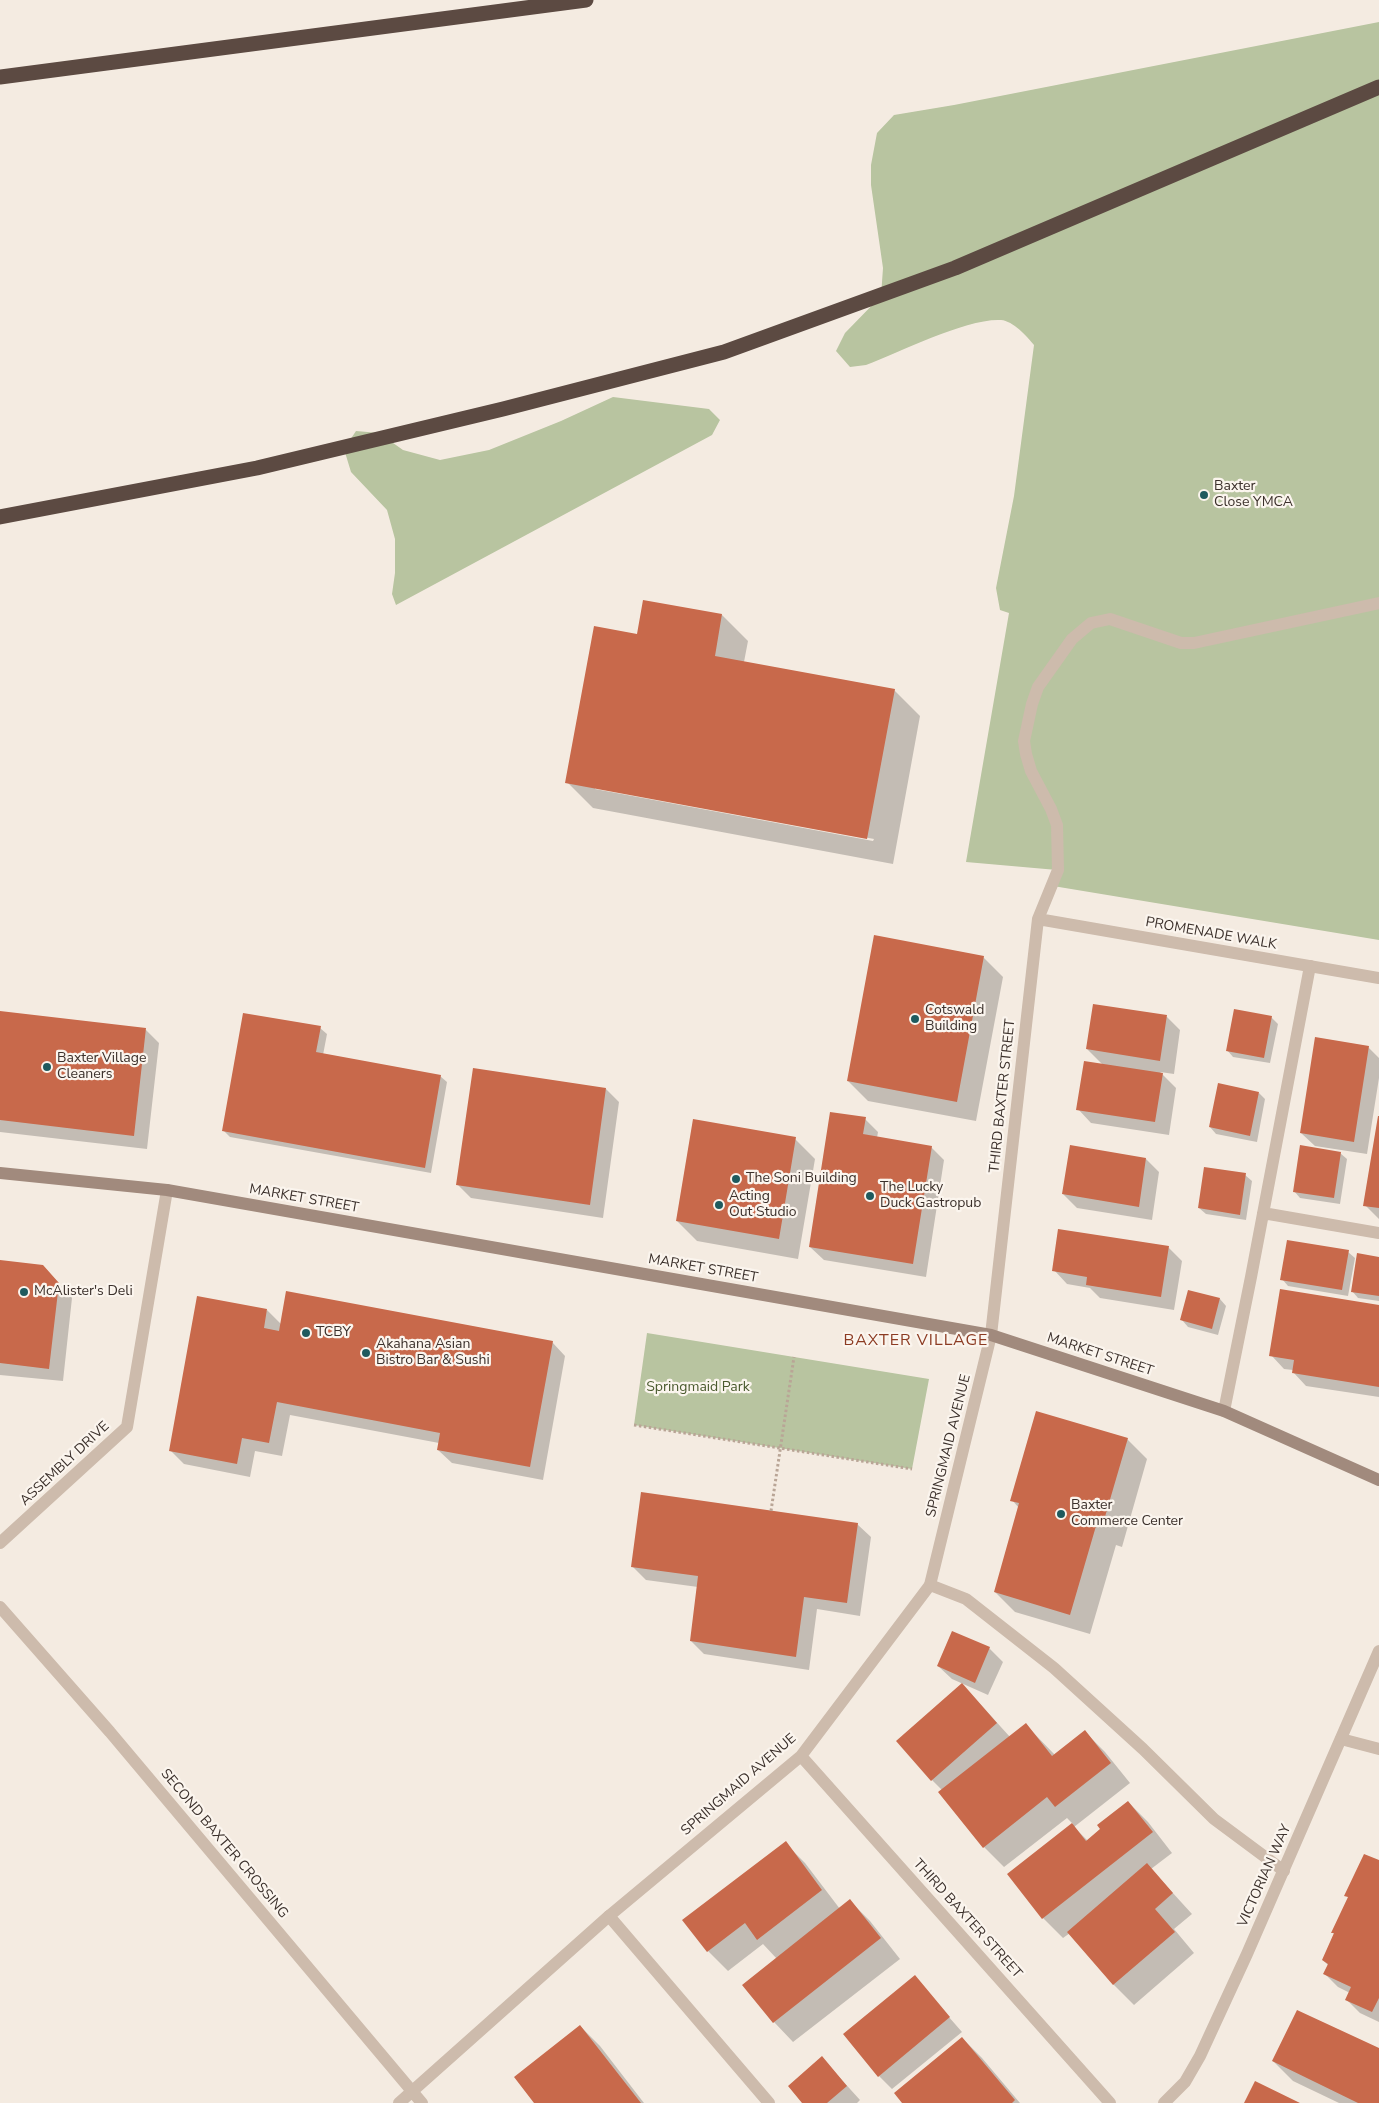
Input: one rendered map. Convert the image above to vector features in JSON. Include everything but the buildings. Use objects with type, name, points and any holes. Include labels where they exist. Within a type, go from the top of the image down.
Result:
[{"type":"highway","points":[[0,77],[586,0]]},
{"type":"highway","points":[[0,517],[257,468],[503,409],[724,352],[955,268],[1379,87]]},
{"type":"street","name":"THIRD BAXTER STREET","points":[[991,1335],[1038,919],[1056,879],[1058,870],[1057,826],[1051,809],[1031,771],[1024,741],[1032,704],[1038,688],[1072,639],[1091,623],[1110,619],[1181,643],[1194,643],[1379,603]]},
{"type":"street","name":"PROMENADE WALK","points":[[1038,919],[1379,978]]},
{"type":"street","points":[[1224,1411],[1310,966]]},
{"type":"street","name":"MARKET STREET","points":[[0,1173],[167,1190],[991,1335],[1224,1411],[1379,1480]]},
{"type":"street","name":"ASSEMBLY DRIVE","points":[[0,1543],[127,1427],[167,1190]]},
{"type":"street","points":[[1263,1213],[1379,1233]]},
{"type":"street","name":"SPRINGMAID AVENUE","points":[[399,2103],[609,1916],[801,1756],[930,1585],[991,1335]]},
{"type":"street","points":[[930,1585],[966,1599],[1054,1668],[1214,1820],[1284,1871]]},
{"type":"street","name":"SECOND BAXTER CROSSING","points":[[0,1607],[110,1732],[422,2103]]},
{"type":"street","name":"VICTORIAN WAY","points":[[1164,2103],[1185,2082],[1200,2056],[1284,1871],[1379,1651]]},
{"type":"street","points":[[1341,1739],[1379,1749]]},
{"type":"street","name":"THIRD BAXTER STREET","points":[[801,1756],[1110,2103]]},
{"type":"street","points":[[609,1916],[769,2103]]},
{"type":"path","points":[[772,1511],[794,1357]]},
{"type":"path","points":[[634,1425],[912,1468]]},
{"type":"green space","name":"Baxter Close YMCA","points":[[1379,22],[1379,940],[1053,886],[1057,870],[966,862],[1009,613],[1000,610],[996,588],[1014,496],[1034,345],[1015,326],[1001,320],[970,324],[952,330],[866,365],[850,367],[836,351],[845,333],[881,296],[883,268],[871,185],[871,165],[877,133],[894,115]]},
{"type":"green space","points":[[613,397],[709,409],[720,420],[712,435],[396,605],[392,594],[395,573],[395,539],[387,510],[351,472],[344,449],[356,431],[379,433],[403,450],[440,460],[489,450],[561,421]]},
{"type":"green space","name":"Springmaid Park","points":[[647,1333],[929,1379],[912,1469],[634,1425]]},
{"type":"place","name":"Baxter Close YMCA","points":[[1204,495]]},
{"type":"place","name":"Cotswald Building","points":[[915,1019]]},
{"type":"place","name":"Baxter Village Cleaners","points":[[47,1067]]},
{"type":"place","name":"The Soni Building","points":[[736,1179]]},
{"type":"place","name":"The Lucky Duck Gastropub","points":[[870,1196]]},
{"type":"place","name":"Acting Out Studio","points":[[719,1205]]},
{"type":"place","name":"McAlister's Deli","points":[[24,1292]]},
{"type":"place","name":"TCBY","points":[[306,1333]]},
{"type":"place","name":"Akahana Asian Bistro Bar & Sushi","points":[[366,1353]]},
{"type":"place","name":"Baxter Commerce Center","points":[[1061,1514]]},
{"type":"district","name":"BAXTER VILLAGE","points":[[916,1341]]}]
